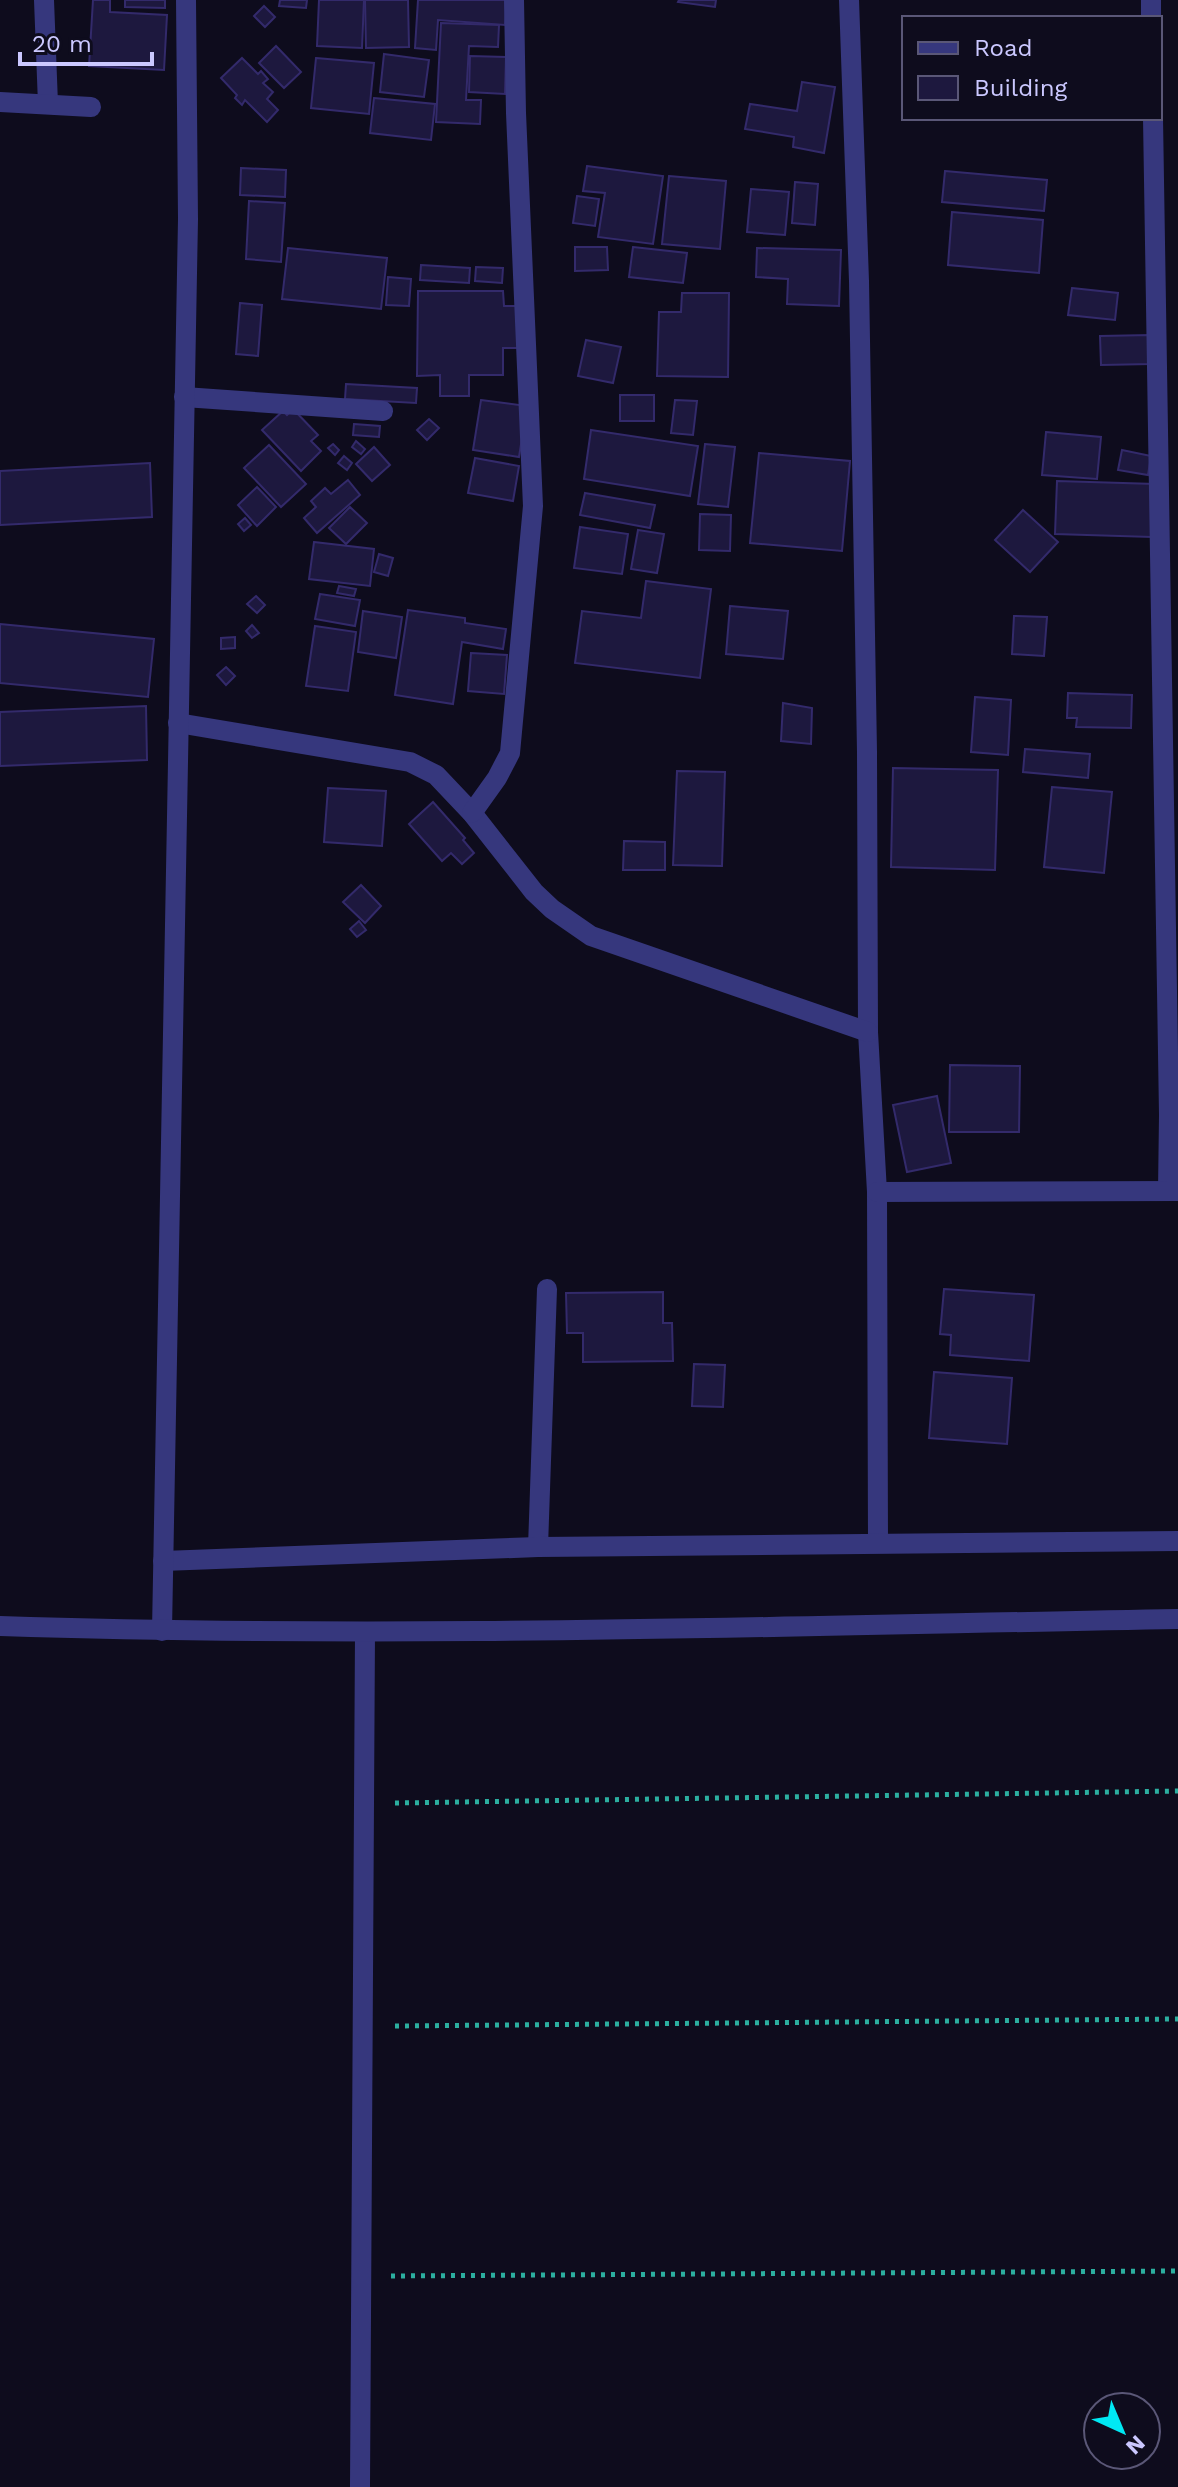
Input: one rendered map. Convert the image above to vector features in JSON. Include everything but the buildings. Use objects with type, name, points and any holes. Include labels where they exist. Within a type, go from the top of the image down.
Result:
[{"type":"street","points":[[44,0],[48,104]]},
{"type":"street","points":[[162,1631],[188,219],[186,0]]},
{"type":"street","points":[[472,813],[510,753],[533,506],[514,0]]},
{"type":"street","points":[[849,0],[859,312],[868,1032],[877,1192],[878,1543]]},
{"type":"street","points":[[0,102],[91,107]]},
{"type":"street","points":[[877,1192],[1173,1191],[1153,120]]},
{"type":"street","points":[[184,397],[383,411]]},
{"type":"street","points":[[178,723],[410,762],[436,775],[472,813],[534,892],[552,909],[591,936],[868,1032]]},
{"type":"street","points":[[538,1547],[547,1289]]},
{"type":"street","points":[[163,1561],[538,1547],[1178,1541]]},
{"type":"street","points":[[0,1626],[365,1633],[1178,1619]]},
{"type":"street","points":[[360,2487],[365,1633]]},
{"type":"path","points":[[364,1804],[1178,1791]]},
{"type":"path","points":[[363,2026],[1178,2019]]},
{"type":"path","points":[[361,2276],[1178,2271]]}]
